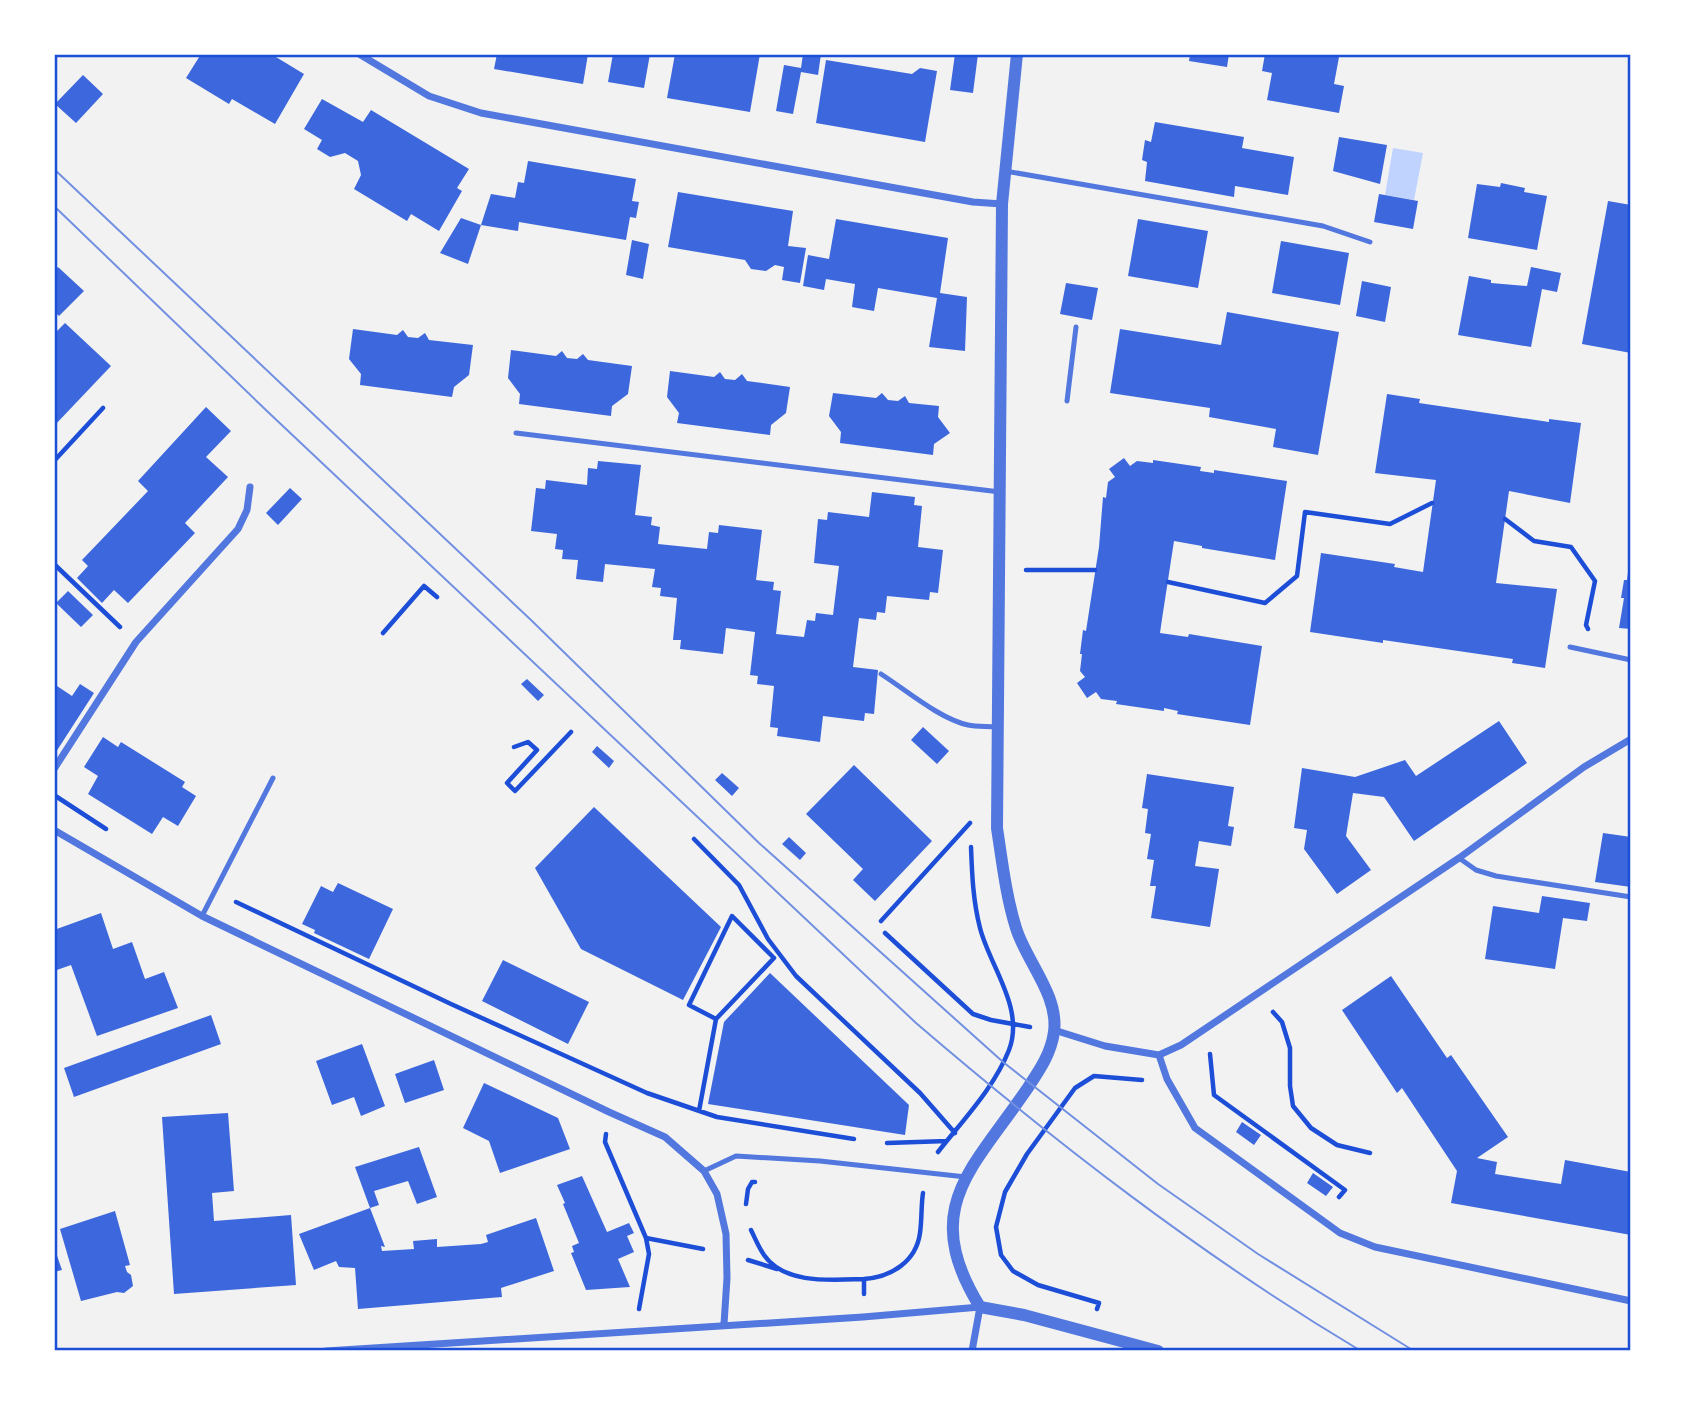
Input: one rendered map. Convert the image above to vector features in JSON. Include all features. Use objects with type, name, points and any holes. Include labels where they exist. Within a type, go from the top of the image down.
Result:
[{"type":"street","points":[[359,54],[429,96],[481,113],[973,202],[1002,204]]},
{"type":"street","points":[[972,1351],[980,1307],[964,1281],[955,1257],[952,1230],[955,1204],[979,1154],[1041,1069],[1054,1030],[1051,1004],[1016,929],[997,828],[1002,204],[1017,54]]},
{"type":"street","points":[[54,769],[136,642],[238,529],[247,510],[250,487]]},
{"type":"street","points":[[1054,1030],[1105,1046],[1159,1055],[1181,1045],[1459,858],[1584,767],[1631,739]]},
{"type":"street","points":[[54,830],[202,916],[666,1137],[704,1171],[717,1194],[726,1234],[724,1324]]},
{"type":"street","points":[[1159,1055],[1167,1079],[1195,1128],[1340,1233],[1375,1247],[1631,1300]]},
{"type":"street","points":[[327,1351],[863,1317],[980,1307],[1024,1315],[1158,1351]]},
{"type":"lane","points":[[1005,171],[1323,226],[1370,242]]},
{"type":"lane","points":[[1067,401],[1076,327]]},
{"type":"lane","points":[[516,433],[1000,492]]},
{"type":"lane","points":[[1570,646],[1631,660]]},
{"type":"lane","points":[[881,674],[951,718],[968,725],[996,727]]},
{"type":"lane","points":[[202,916],[273,778]]},
{"type":"lane","points":[[1459,858],[1476,870],[1496,876],[1631,897]]},
{"type":"lane","points":[[704,1171],[736,1156],[820,1161],[966,1177]]},
{"type":"path","points":[[54,461],[103,408]]},
{"type":"path","points":[[1168,582],[1265,603],[1297,576],[1305,512],[1390,524],[1432,503]]},
{"type":"path","points":[[1505,519],[1534,541],[1571,547],[1595,581],[1586,625],[1603,654]]},
{"type":"path","points":[[54,564],[136,642]]},
{"type":"path","points":[[1000,569],[1095,570]]},
{"type":"path","points":[[383,633],[424,586],[437,597]]},
{"type":"path","points":[[514,747],[528,743],[537,750],[507,783],[515,791],[571,732]]},
{"type":"path","points":[[54,795],[110,832]]},
{"type":"path","points":[[881,921],[970,823]]},
{"type":"path","points":[[694,839],[739,885],[776,956]]},
{"type":"path","points":[[215,891],[451,1004],[636,1088],[717,1117],[859,1139]]},
{"type":"path","points":[[716,1019],[690,1005],[732,916],[920,1093],[954,1132]]},
{"type":"path","points":[[885,933],[973,1014],[1013,1024],[1010,1048],[1003,1062],[947,1141],[886,1143]]},
{"type":"path","points":[[699,1111],[716,1019],[776,956]]},
{"type":"path","points":[[1258,993],[1282,1023],[1290,1048],[1293,1106],[1311,1128],[1338,1145],[1370,1153]]},
{"type":"path","points":[[1210,1053],[1214,1095],[1345,1190],[1339,1197]]},
{"type":"path","points":[[1098,1303],[1038,1285],[1013,1271],[1001,1255],[996,1227],[1005,1192],[1027,1154],[1075,1088],[1094,1076],[1167,1079]]},
{"type":"path","points":[[609,1112],[605,1142],[646,1238],[649,1254],[635,1330]]},
{"type":"path","points":[[748,1216],[748,1189],[752,1182],[762,1181]]},
{"type":"path","points":[[751,1228],[764,1256],[779,1269],[802,1277],[824,1280],[881,1278],[897,1270],[915,1249],[920,1236],[923,1196]]},
{"type":"path","points":[[646,1238],[727,1253]]},
{"type":"path","points":[[863,1317],[864,1279]]},
{"type":"water","points":[[1393,148],[1423,153],[1414,200],[1385,195]]},
{"type":"building","points":[[201,54],[271,54],[304,74],[275,124],[232,99],[229,104],[186,78]]},
{"type":"building","points":[[497,54],[588,54],[583,84],[494,69]]},
{"type":"building","points":[[613,54],[650,54],[644,88],[608,82]]},
{"type":"building","points":[[675,54],[760,54],[750,112],[667,98]]},
{"type":"building","points":[[803,54],[821,54],[818,75],[801,72],[793,114],[776,111],[784,65],[801,68]]},
{"type":"building","points":[[955,54],[978,54],[973,93],[950,90]]},
{"type":"building","points":[[1190,54],[1229,54],[1227,67],[1189,61]]},
{"type":"building","points":[[1265,54],[1325,54],[1339,57],[1334,84],[1344,86],[1339,113],[1267,100],[1272,73],[1262,71]]},
{"type":"building","points":[[826,60],[912,74],[920,68],[937,71],[925,142],[816,123]]},
{"type":"building","points":[[83,75],[103,94],[76,123],[55,104]]},
{"type":"building","points":[[322,99],[363,122],[371,110],[469,169],[457,188],[462,191],[439,231],[411,214],[407,221],[354,189],[361,175],[358,161],[345,153],[330,157],[317,149],[322,140],[304,129]]},
{"type":"building","points":[[1155,122],[1244,137],[1242,148],[1294,157],[1288,195],[1235,186],[1234,197],[1145,181],[1147,162],[1142,160],[1145,140],[1151,142]]},
{"type":"building","points":[[1339,137],[1387,145],[1380,184],[1333,171]]},
{"type":"building","points":[[528,161],[636,179],[632,201],[639,202],[636,218],[630,217],[626,240],[519,222],[518,231],[481,225],[491,194],[515,198],[518,182],[524,183]]},
{"type":"building","points":[[1501,183],[1525,188],[1524,192],[1547,196],[1537,250],[1468,238],[1477,184],[1500,187]]},
{"type":"building","points":[[678,192],[793,211],[788,246],[806,248],[800,283],[782,280],[784,267],[775,265],[766,271],[751,269],[745,260],[668,247]]},
{"type":"building","points":[[1379,194],[1418,201],[1413,229],[1374,222]]},
{"type":"building","points":[[1608,201],[1631,205],[1631,353],[1582,344]]},
{"type":"building","points":[[461,218],[481,225],[468,264],[440,253]]},
{"type":"building","points":[[836,219],[948,238],[940,293],[967,297],[965,351],[929,347],[937,298],[878,288],[874,311],[852,307],[855,284],[826,279],[824,290],[803,286],[808,255],[829,259]]},
{"type":"building","points":[[1138,219],[1208,231],[1198,288],[1128,276]]},
{"type":"building","points":[[632,240],[649,244],[643,279],[626,275]]},
{"type":"building","points":[[1281,241],[1349,253],[1340,305],[1272,293]]},
{"type":"building","points":[[58,267],[84,291],[59,316],[54,311],[54,271]]},
{"type":"building","points":[[1531,267],[1561,273],[1557,292],[1542,289],[1531,347],[1458,335],[1469,276],[1491,280],[1491,283],[1527,286]]},
{"type":"building","points":[[1362,281],[1391,287],[1385,322],[1356,316]]},
{"type":"building","points":[[1066,283],[1098,288],[1092,320],[1060,314]]},
{"type":"building","points":[[1227,312],[1339,332],[1318,455],[1273,447],[1276,429],[1209,417],[1210,408],[1110,393],[1120,329],[1221,345]]},
{"type":"building","points":[[65,323],[111,366],[54,426],[54,334]]},
{"type":"building","points":[[353,329],[397,335],[403,330],[408,337],[418,338],[425,333],[429,340],[473,345],[469,375],[454,387],[452,397],[360,385],[361,374],[349,359]]},
{"type":"building","points":[[511,350],[556,356],[562,351],[567,358],[577,359],[583,354],[588,360],[632,366],[628,394],[612,406],[611,416],[519,404],[520,394],[508,378]]},
{"type":"building","points":[[670,371],[714,377],[720,372],[725,379],[735,380],[742,374],[747,381],[790,387],[786,413],[771,425],[770,435],[677,423],[679,413],[667,397]]},
{"type":"building","points":[[833,393],[876,398],[882,393],[888,400],[898,401],[905,396],[909,403],[939,406],[938,417],[950,433],[934,444],[933,455],[840,443],[841,432],[829,416]]},
{"type":"building","points":[[1387,394],[1420,399],[1419,403],[1549,422],[1549,419],[1581,423],[1570,503],[1509,491],[1496,583],[1557,589],[1545,668],[1512,663],[1513,659],[1310,632],[1321,553],[1395,564],[1394,567],[1423,572],[1436,480],[1375,473]]},
{"type":"building","points":[[206,407],[231,431],[206,457],[228,477],[185,523],[195,533],[128,603],[114,590],[102,603],[77,578],[88,566],[82,560],[148,491],[138,481]]},
{"type":"building","points":[[1124,458],[1130,466],[1137,461],[1153,463],[1153,460],[1201,467],[1200,471],[1214,473],[1214,470],[1287,481],[1275,560],[1174,541],[1162,619],[1160,633],[1188,637],[1189,634],[1262,646],[1250,725],[1177,714],[1178,711],[1164,708],[1164,711],[1116,704],[1117,701],[1101,699],[1096,692],[1087,698],[1077,683],[1085,677],[1080,671],[1080,654],[1099,547],[1103,497],[1106,498],[1108,482],[1115,477],[1109,469]]},
{"type":"building","points":[[598,461],[641,465],[635,515],[652,517],[651,525],[660,527],[658,544],[707,549],[709,532],[718,533],[719,525],[762,530],[756,580],[774,582],[773,590],[781,591],[776,634],[804,637],[807,620],[815,621],[816,613],[833,615],[839,566],[814,563],[818,519],[827,520],[828,512],[869,517],[872,492],[915,497],[914,505],[922,506],[918,547],[943,550],[938,593],[930,592],[929,600],[887,596],[885,613],[877,612],[876,620],[859,618],[853,667],[878,670],[874,714],[865,713],[864,721],[823,716],[820,742],[777,736],[778,728],[770,727],[774,686],[757,684],[758,676],[750,675],[755,632],[726,628],[723,654],[680,649],[681,640],[673,640],[677,598],[660,596],[661,588],[652,587],[655,569],[605,564],[603,582],[576,579],[578,560],[562,559],[563,550],[555,549],[557,534],[531,531],[536,488],[545,489],[546,480],[587,485],[588,468],[597,469]]},
{"type":"building","points":[[290,488],[302,499],[278,525],[266,513]]},
{"type":"building","points":[[1629,564],[1631,629],[1619,628],[1624,598],[1621,598]]},
{"type":"building","points":[[68,591],[93,615],[81,627],[56,603]]},
{"type":"building","points":[[527,679],[544,695],[538,701],[521,684]]},
{"type":"building","points":[[54,684],[72,696],[80,684],[94,693],[56,752],[54,751]]},
{"type":"building","points":[[1499,721],[1527,763],[1414,841],[1384,797],[1353,793],[1346,836],[1371,870],[1337,894],[1304,849],[1307,830],[1294,828],[1302,768],[1355,777],[1405,760],[1416,776]]},
{"type":"building","points":[[923,727],[949,751],[937,764],[911,740]]},
{"type":"building","points":[[103,737],[118,747],[121,742],[185,782],[182,787],[196,796],[178,826],[163,817],[152,834],[88,794],[98,776],[84,767]]},
{"type":"building","points":[[597,746],[614,761],[609,768],[592,752]]},
{"type":"building","points":[[854,765],[932,841],[875,901],[853,880],[863,869],[806,814]]},
{"type":"building","points":[[722,773],[739,788],[732,796],[715,780]]},
{"type":"building","points":[[1147,774],[1234,787],[1228,826],[1234,827],[1231,846],[1199,841],[1195,866],[1219,869],[1210,927],[1151,918],[1156,886],[1150,886],[1154,860],[1147,859],[1151,834],[1145,833],[1148,809],[1142,808]]},
{"type":"building","points":[[594,807],[721,927],[683,1000],[581,949],[535,868]]},
{"type":"building","points":[[1603,833],[1631,837],[1631,887],[1595,882]]},
{"type":"building","points":[[789,837],[806,853],[800,860],[782,844]]},
{"type":"building","points":[[338,883],[393,909],[369,959],[314,933],[315,930],[302,924],[321,886],[333,892]]},
{"type":"building","points":[[1542,896],[1590,903],[1587,921],[1563,918],[1555,969],[1485,959],[1493,906],[1539,913]]},
{"type":"building","points":[[101,913],[113,949],[132,942],[145,979],[164,972],[178,1008],[97,1036],[71,965],[54,971],[54,930]]},
{"type":"building","points":[[503,960],[589,1002],[568,1044],[482,1001]]},
{"type":"building","points":[[770,973],[909,1105],[905,1135],[708,1104],[724,1022]]},
{"type":"building","points":[[1391,976],[1447,1058],[1451,1055],[1508,1137],[1477,1158],[1497,1162],[1495,1174],[1561,1184],[1565,1160],[1631,1172],[1631,1235],[1451,1203],[1457,1171],[1402,1088],[1397,1093],[1342,1010]]},
{"type":"building","points":[[211,1015],[221,1044],[74,1097],[64,1068]]},
{"type":"building","points":[[362,1044],[385,1106],[361,1116],[354,1097],[332,1105],[316,1061]]},
{"type":"building","points":[[434,1060],[444,1090],[405,1103],[395,1074]]},
{"type":"building","points":[[484,1083],[558,1118],[570,1149],[500,1173],[489,1141],[463,1128]]},
{"type":"building","points":[[228,1113],[234,1191],[212,1193],[214,1221],[291,1215],[296,1285],[174,1294],[162,1117]]},
{"type":"building","points":[[1242,1122],[1261,1135],[1254,1145],[1236,1132]]},
{"type":"building","points":[[419,1147],[437,1197],[417,1204],[408,1181],[374,1191],[379,1205],[370,1208],[355,1167]]},
{"type":"building","points":[[1313,1173],[1333,1187],[1326,1196],[1307,1183]]},
{"type":"building","points":[[582,1176],[607,1232],[629,1223],[634,1233],[627,1236],[634,1252],[618,1259],[630,1287],[586,1290],[571,1253],[574,1252],[572,1246],[579,1243],[557,1185]]},
{"type":"building","points":[[370,1208],[385,1247],[381,1246],[382,1251],[414,1249],[413,1241],[437,1239],[437,1247],[481,1244],[488,1242],[486,1235],[536,1218],[554,1271],[501,1288],[502,1297],[358,1309],[355,1268],[339,1267],[336,1261],[314,1270],[299,1234]]},
{"type":"building","points":[[115,1211],[130,1265],[125,1266],[131,1275],[133,1286],[124,1293],[117,1292],[81,1301],[60,1229]]},
{"type":"building","points":[[54,1247],[62,1270],[54,1272]]},
{"type":"tram line","points":[[54,169],[531,620],[759,843],[1003,1062],[1158,1184],[1258,1254],[1414,1351]]},
{"type":"tram line","points":[[54,206],[268,412],[916,1023],[1022,1112],[1131,1196],[1244,1277],[1361,1351]]}]
